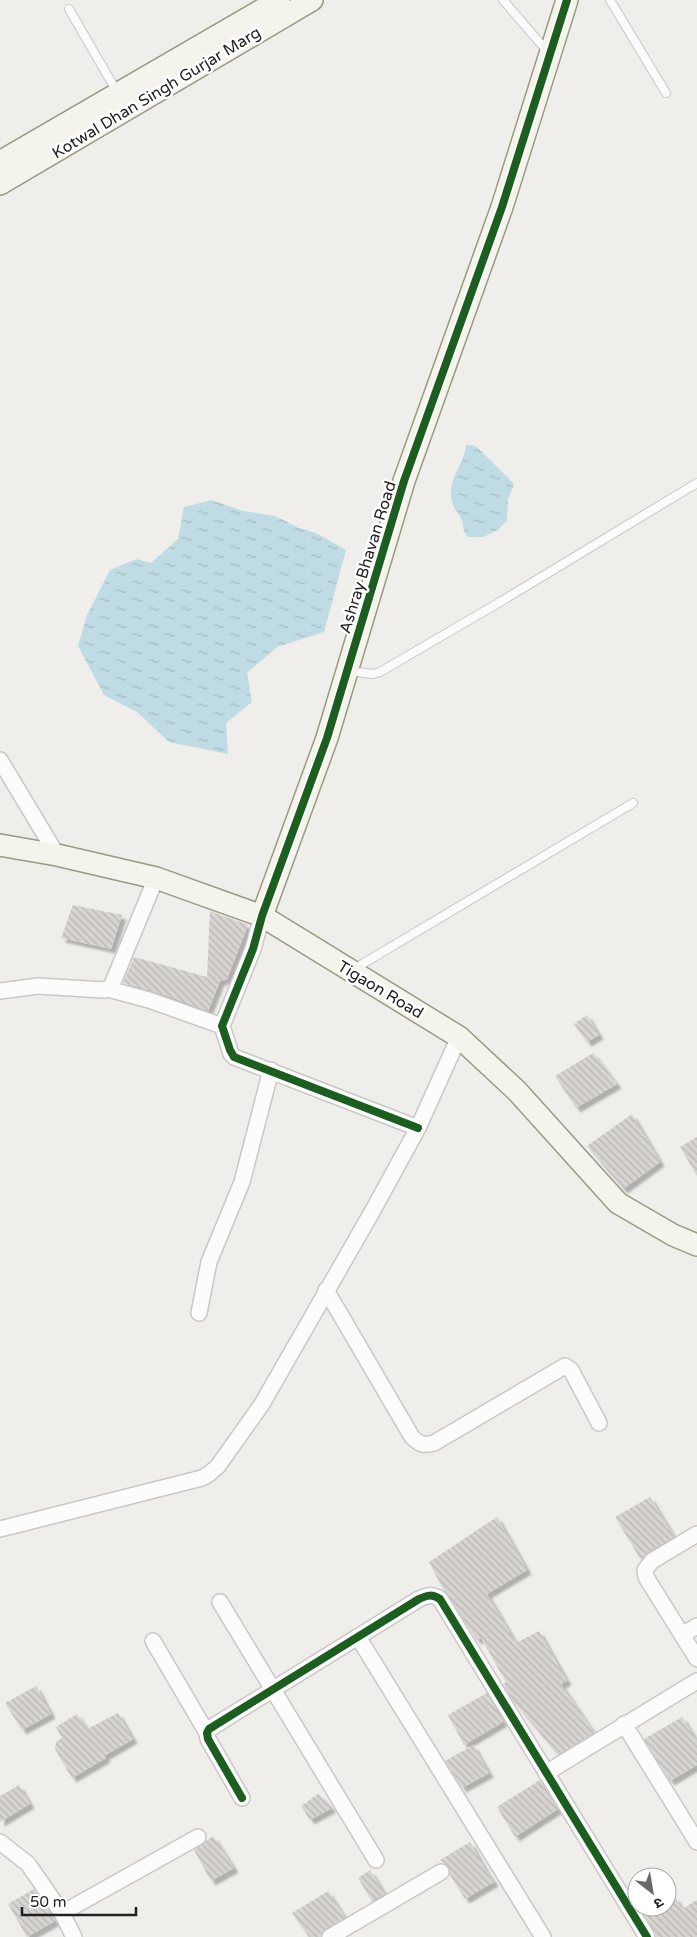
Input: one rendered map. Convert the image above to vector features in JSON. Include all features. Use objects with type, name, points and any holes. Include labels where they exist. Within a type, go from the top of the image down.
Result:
[{"type":"street","name":"Kotwal Dhan Singh Gurjar Marg","points":[[0,162],[279,0]]},
{"type":"street","name":"Kotwal Dhan Singh Gurjar Marg","points":[[0,184],[312,0]]},
{"type":"street","name":"Ashray Bhavan Road","points":[[262,916],[327,738],[404,481],[502,207],[567,0]]},
{"type":"street","points":[[0,760],[57,855]]},
{"type":"street","name":"Tigaon Road","points":[[0,845],[57,855],[156,878],[262,916],[459,1037],[517,1091],[618,1203],[672,1235],[697,1244]]},
{"type":"street","points":[[108,989],[113,984],[124,952],[156,878]]},
{"type":"street","points":[[262,916],[253,948],[222,1026],[234,1057],[418,1128]]},
{"type":"street","points":[[1,990],[38,986],[108,989],[173,1007],[222,1026]]},
{"type":"street","points":[[0,1529],[202,1478],[218,1466],[262,1404],[372,1212],[418,1128],[459,1037]]},
{"type":"street","points":[[199,1313],[209,1262],[242,1182],[271,1070]]},
{"type":"street","points":[[326,1290],[412,1437],[419,1444],[426,1446],[434,1443],[566,1366],[571,1370],[599,1423]]},
{"type":"street","points":[[697,1534],[652,1561],[645,1570],[646,1577],[697,1659]]},
{"type":"street","points":[[207,1733],[214,1726],[419,1599],[428,1595],[434,1595],[440,1600],[647,1937]]},
{"type":"street","points":[[220,1602],[376,1860]]},
{"type":"street","points":[[682,1635],[697,1626]]},
{"type":"street","points":[[358,1637],[544,1937]]},
{"type":"street","points":[[153,1641],[207,1733],[208,1739],[242,1798]]},
{"type":"street","points":[[546,1773],[697,1681]]},
{"type":"street","points":[[624,1724],[697,1842]]},
{"type":"street","points":[[62,1913],[198,1837]]},
{"type":"street","points":[[0,1842],[28,1864],[62,1913],[74,1937]]},
{"type":"street","points":[[330,1937],[441,1872]]},
{"type":"lane","points":[[503,0],[550,54]]},
{"type":"lane","points":[[610,0],[666,93]]},
{"type":"lane","points":[[70,8],[118,94]]},
{"type":"lane","points":[[347,671],[373,674],[380,672],[508,598],[697,483]]},
{"type":"lane","points":[[350,971],[633,803]]},
{"type":"water","points":[[466,445],[473,445],[478,448],[514,484],[508,500],[507,520],[498,530],[483,537],[468,537],[452,502],[452,486],[463,459]]},
{"type":"water","points":[[211,500],[243,511],[275,516],[299,528],[316,533],[346,550],[324,632],[277,647],[247,673],[252,702],[226,723],[228,754],[169,742],[137,712],[104,695],[78,646],[87,615],[110,570],[137,559],[151,563],[178,539],[184,507]]},
{"type":"building","points":[[73,905],[122,915],[111,949],[61,938]]},
{"type":"building","points":[[210,911],[248,925],[227,979],[220,981],[208,1011],[168,996],[123,983],[134,957],[207,977]]},
{"type":"building","points":[[587,1015],[599,1035],[587,1042],[574,1024]]},
{"type":"building","points":[[593,1053],[617,1084],[576,1108],[555,1076]]},
{"type":"building","points":[[632,1114],[660,1162],[623,1189],[587,1146]]},
{"type":"building","points":[[697,1137],[697,1176],[680,1147]]},
{"type":"building","points":[[650,1497],[674,1537],[647,1553],[641,1560],[615,1517]]},
{"type":"building","points":[[497,1517],[527,1570],[487,1594],[516,1643],[539,1631],[567,1681],[561,1684],[594,1733],[558,1755],[514,1702],[503,1684],[506,1682],[481,1638],[477,1640],[442,1587],[429,1562]]},
{"type":"building","points":[[36,1686],[51,1714],[22,1730],[5,1703]]},
{"type":"building","points":[[487,1693],[503,1722],[464,1745],[448,1715]]},
{"type":"building","points":[[118,1713],[133,1739],[72,1778],[55,1749],[56,1742],[62,1738],[56,1727],[77,1714],[87,1729]]},
{"type":"building","points":[[682,1717],[697,1741],[697,1765],[670,1781],[644,1739]]},
{"type":"building","points":[[473,1745],[489,1773],[462,1788],[445,1761]]},
{"type":"building","points":[[540,1780],[558,1809],[515,1837],[497,1807]]},
{"type":"building","points":[[19,1785],[30,1804],[0,1822],[0,1796]]},
{"type":"building","points":[[318,1794],[332,1808],[310,1820],[301,1806]]},
{"type":"building","points":[[213,1836],[234,1868],[211,1881],[194,1850]]},
{"type":"building","points":[[470,1842],[494,1882],[465,1899],[450,1875],[449,1867],[440,1860]]},
{"type":"building","points":[[370,1870],[385,1894],[372,1901],[358,1878]]},
{"type":"building","points":[[34,1889],[55,1921],[27,1937],[8,1904]]},
{"type":"building","points":[[328,1891],[345,1918],[325,1929],[321,1937],[309,1937],[292,1913]]},
{"type":"building","points":[[677,1900],[682,1909],[697,1900],[697,1937],[656,1937],[646,1917],[677,1917]]},
{"type":"cycle path","points":[[418,1128],[234,1057],[222,1026],[253,949],[262,916],[327,738],[404,481],[502,207],[567,0]]},
{"type":"cycle path","points":[[242,1798],[208,1739],[207,1733],[209,1729],[419,1599],[435,1596],[440,1599],[647,1937]]}]
